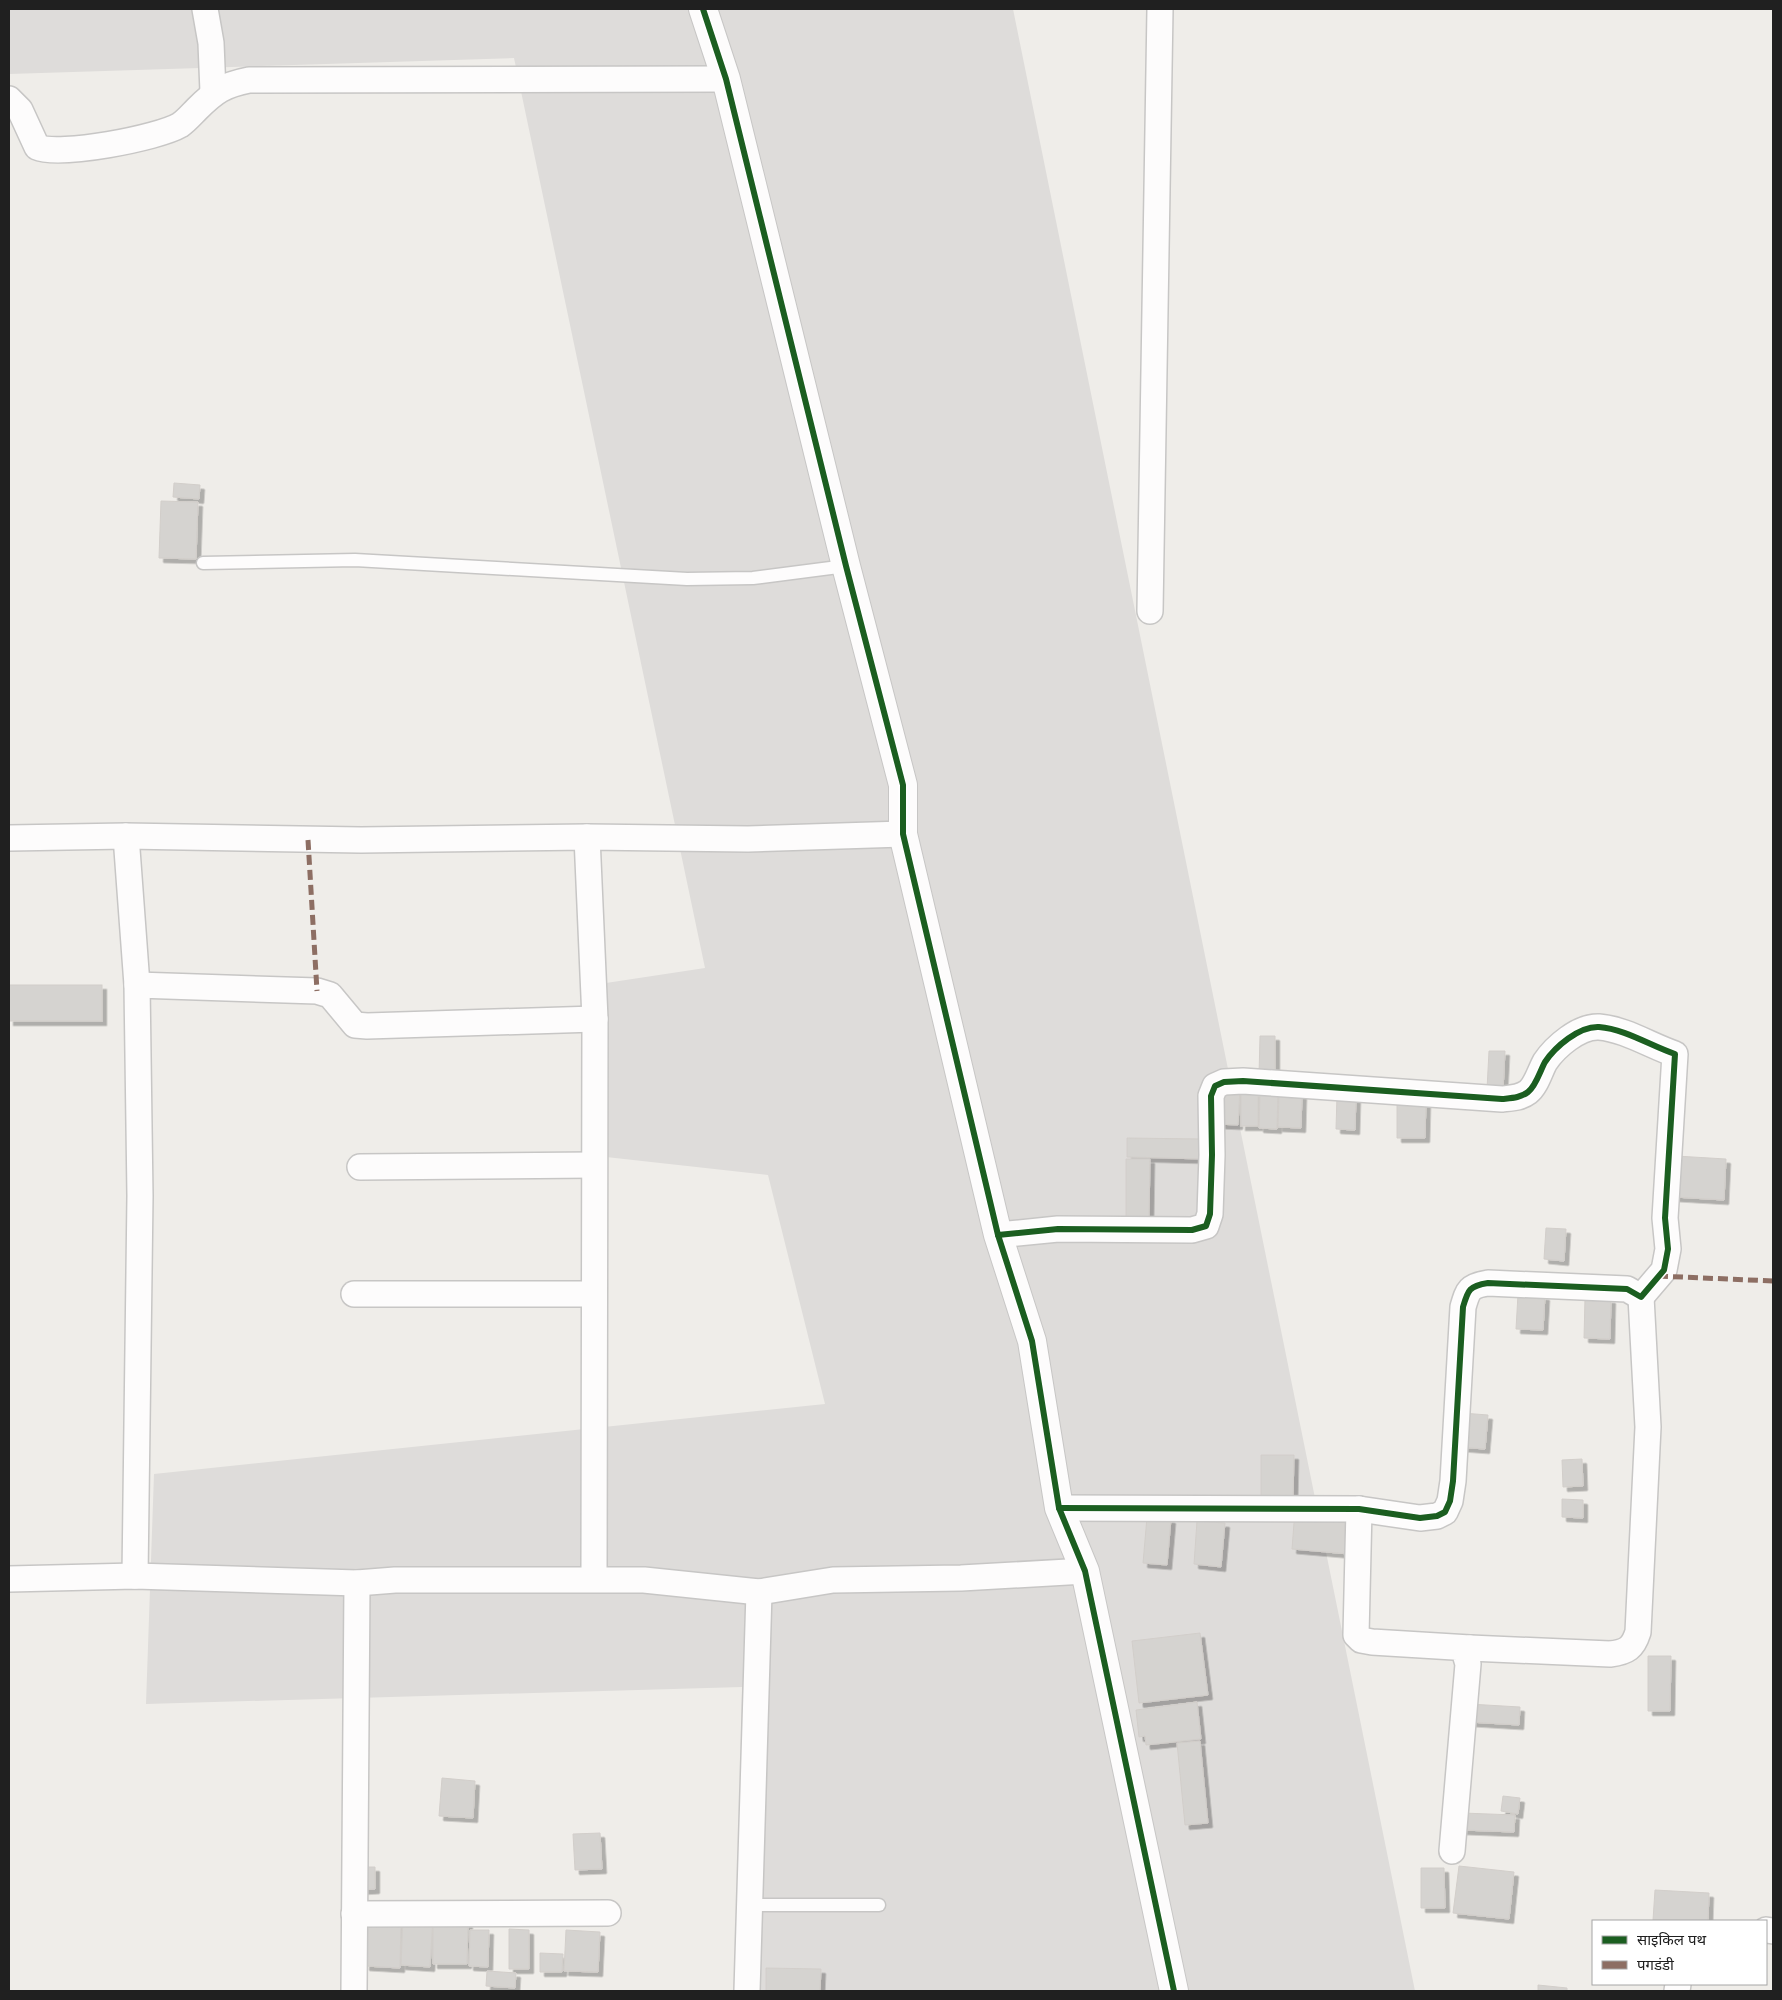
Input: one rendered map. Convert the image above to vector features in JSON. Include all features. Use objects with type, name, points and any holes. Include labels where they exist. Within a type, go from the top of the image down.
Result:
[{"type":"street","points":[[205,9],[211,44],[213,92]]},
{"type":"street","points":[[703,9],[726,79],[846,566],[903,785],[903,834],[998,1235],[1032,1341],[1058,1508],[1085,1570],[1174,1991]]},
{"type":"street","points":[[1150,611],[1160,9]]},
{"type":"street","points":[[9,98],[20,110],[37,147],[54,151],[131,140],[162,133],[182,124],[213,92],[231,83],[249,80],[726,79]]},
{"type":"street","points":[[9,838],[126,836],[361,840],[587,837],[748,839],[903,834]]},
{"type":"street","points":[[126,836],[137,985],[140,1196],[135,1576]]},
{"type":"street","points":[[587,837],[595,1019],[593,1294],[594,1580]]},
{"type":"street","points":[[137,985],[317,991],[330,995],[355,1025],[367,1026],[595,1019]]},
{"type":"street","points":[[998,1235],[1077,1229],[1192,1230],[1206,1226],[1210,1214],[1211,1096],[1215,1086],[1224,1082],[1243,1081],[1502,1099],[1519,1098],[1530,1091],[1546,1062],[1559,1046],[1578,1032],[1597,1027],[1619,1032],[1675,1054],[1665,1218],[1668,1249],[1664,1270],[1641,1298],[1648,1427],[1638,1632],[1634,1645],[1625,1652],[1610,1654],[1470,1648],[1361,1640],[1356,1634],[1359,1509]]},
{"type":"street","points":[[360,1167],[594,1165]]},
{"type":"street","points":[[1058,1508],[1359,1509],[1420,1518],[1437,1516],[1445,1512],[1450,1501],[1453,1481],[1463,1307],[1467,1292],[1475,1285],[1488,1283],[1627,1289],[1641,1298]]},
{"type":"street","points":[[354,1294],[593,1294]]},
{"type":"street","points":[[9,1579],[135,1576],[357,1583],[395,1580],[644,1580],[759,1592],[833,1580],[960,1578],[1085,1570]]},
{"type":"street","points":[[354,1991],[357,1583]]},
{"type":"street","points":[[748,1991],[748,1904],[759,1592]]},
{"type":"street","points":[[1452,1851],[1468,1664],[1466,1654],[1470,1648]]},
{"type":"street","points":[[354,1914],[608,1913]]},
{"type":"lane","points":[[204,563],[356,560],[687,579],[753,578],[846,566]]},
{"type":"lane","points":[[748,1904],[879,1905]]},
{"type":"shaded area","points":[[9,9],[1013,9],[1415,1991],[736,1991],[742,1687],[146,1704],[154,1474],[825,1404],[768,1175],[588,1155],[606,983],[705,968],[514,58],[9,74]]},
{"type":"building","points":[[174,483],[200,485],[199,499],[173,497]]},
{"type":"building","points":[[161,501],[198,502],[196,559],[159,558]]},
{"type":"building","points":[[9,985],[102,985],[102,1021],[9,1021]]},
{"type":"building","points":[[1260,1036],[1275,1036],[1275,1076],[1259,1075]]},
{"type":"building","points":[[1489,1051],[1505,1051],[1503,1090],[1487,1089]]},
{"type":"building","points":[[1218,1088],[1240,1089],[1238,1125],[1216,1124]]},
{"type":"building","points":[[1241,1092],[1258,1092],[1258,1126],[1241,1126]]},
{"type":"building","points":[[1260,1092],[1278,1093],[1277,1129],[1259,1128]]},
{"type":"building","points":[[1279,1094],[1302,1094],[1301,1128],[1278,1127]]},
{"type":"building","points":[[1337,1095],[1356,1096],[1355,1130],[1336,1129]]},
{"type":"building","points":[[1397,1101],[1426,1101],[1425,1138],[1397,1138]]},
{"type":"building","points":[[1127,1138],[1203,1139],[1203,1159],[1127,1157]]},
{"type":"building","points":[[1676,1156],[1726,1159],[1724,1200],[1674,1197]]},
{"type":"building","points":[[1126,1159],[1150,1159],[1149,1217],[1126,1217]]},
{"type":"building","points":[[1546,1228],[1566,1229],[1564,1261],[1544,1259]]},
{"type":"building","points":[[1518,1294],[1545,1296],[1543,1330],[1516,1329]]},
{"type":"building","points":[[1585,1298],[1611,1299],[1610,1339],[1584,1338]]},
{"type":"building","points":[[1462,1413],[1488,1415],[1485,1449],[1458,1447]]},
{"type":"building","points":[[1261,1455],[1294,1455],[1293,1499],[1261,1498]]},
{"type":"building","points":[[1582,1459],[1583,1486],[1563,1487],[1562,1460]]},
{"type":"building","points":[[1562,1499],[1583,1500],[1583,1518],[1562,1517]]},
{"type":"building","points":[[1295,1510],[1353,1515],[1349,1554],[1292,1549]]},
{"type":"building","points":[[1147,1517],[1171,1519],[1167,1565],[1143,1563]]},
{"type":"building","points":[[1197,1521],[1225,1523],[1221,1567],[1194,1564]]},
{"type":"building","points":[[1200,1633],[1208,1695],[1139,1703],[1132,1641]]},
{"type":"building","points":[[1648,1656],[1671,1656],[1670,1711],[1648,1711]]},
{"type":"building","points":[[1197,1702],[1201,1739],[1146,1745],[1145,1736],[1139,1737],[1136,1710]]},
{"type":"building","points":[[1469,1704],[1520,1707],[1519,1725],[1469,1722]]},
{"type":"building","points":[[1200,1741],[1208,1823],[1185,1825],[1177,1743]]},
{"type":"building","points":[[442,1778],[475,1781],[473,1818],[439,1816]]},
{"type":"building","points":[[1503,1796],[1520,1798],[1518,1814],[1501,1811]]},
{"type":"building","points":[[1463,1813],[1515,1815],[1514,1832],[1462,1830]]},
{"type":"building","points":[[600,1833],[602,1869],[575,1870],[573,1834]]},
{"type":"building","points":[[1459,1866],[1514,1872],[1509,1919],[1453,1913]]},
{"type":"building","points":[[359,1867],[375,1867],[375,1889],[359,1890]]},
{"type":"building","points":[[1421,1868],[1444,1868],[1445,1908],[1421,1908]]},
{"type":"building","points":[[1655,1890],[1709,1893],[1708,1920],[1653,1920]]},
{"type":"building","points":[[403,1917],[433,1919],[430,1967],[401,1965]]},
{"type":"building","points":[[367,1921],[401,1922],[400,1968],[365,1966]]},
{"type":"building","points":[[433,1923],[468,1923],[467,1964],[433,1964]]},
{"type":"building","points":[[509,1929],[529,1930],[529,1969],[509,1969]]},
{"type":"building","points":[[470,1930],[489,1930],[488,1967],[469,1966]]},
{"type":"building","points":[[566,1930],[600,1932],[598,1972],[564,1971]]},
{"type":"building","points":[[540,1953],[563,1954],[562,1972],[540,1972]]},
{"type":"building","points":[[766,1968],[821,1969],[820,1991],[766,1991]]},
{"type":"building","points":[[487,1971],[516,1973],[515,1988],[486,1986]]},
{"type":"building","points":[[1538,1985],[1567,1988],[1567,1991],[1538,1991]]},
{"type":"marked path","points":[[308,840],[317,991]]},
{"type":"marked path","points":[[1658,1276],[1773,1281]]},
{"type":"cycle path","points":[[703,9],[726,79],[846,566],[903,785],[903,834],[998,1235],[1032,1341],[1059,1508],[1085,1571],[1174,1991]]},
{"type":"cycle path","points":[[998,1235],[1058,1229],[1192,1230],[1206,1226],[1210,1214],[1211,1096],[1215,1086],[1224,1082],[1243,1081],[1502,1099],[1519,1097],[1528,1092],[1536,1082],[1545,1062],[1555,1050],[1568,1038],[1591,1028],[1609,1028],[1675,1054],[1665,1218],[1668,1249],[1664,1270],[1641,1297],[1627,1289],[1488,1283],[1473,1287],[1470,1290],[1463,1307],[1453,1481],[1450,1501],[1445,1512],[1437,1516],[1420,1518],[1359,1509],[1059,1508]]}]
